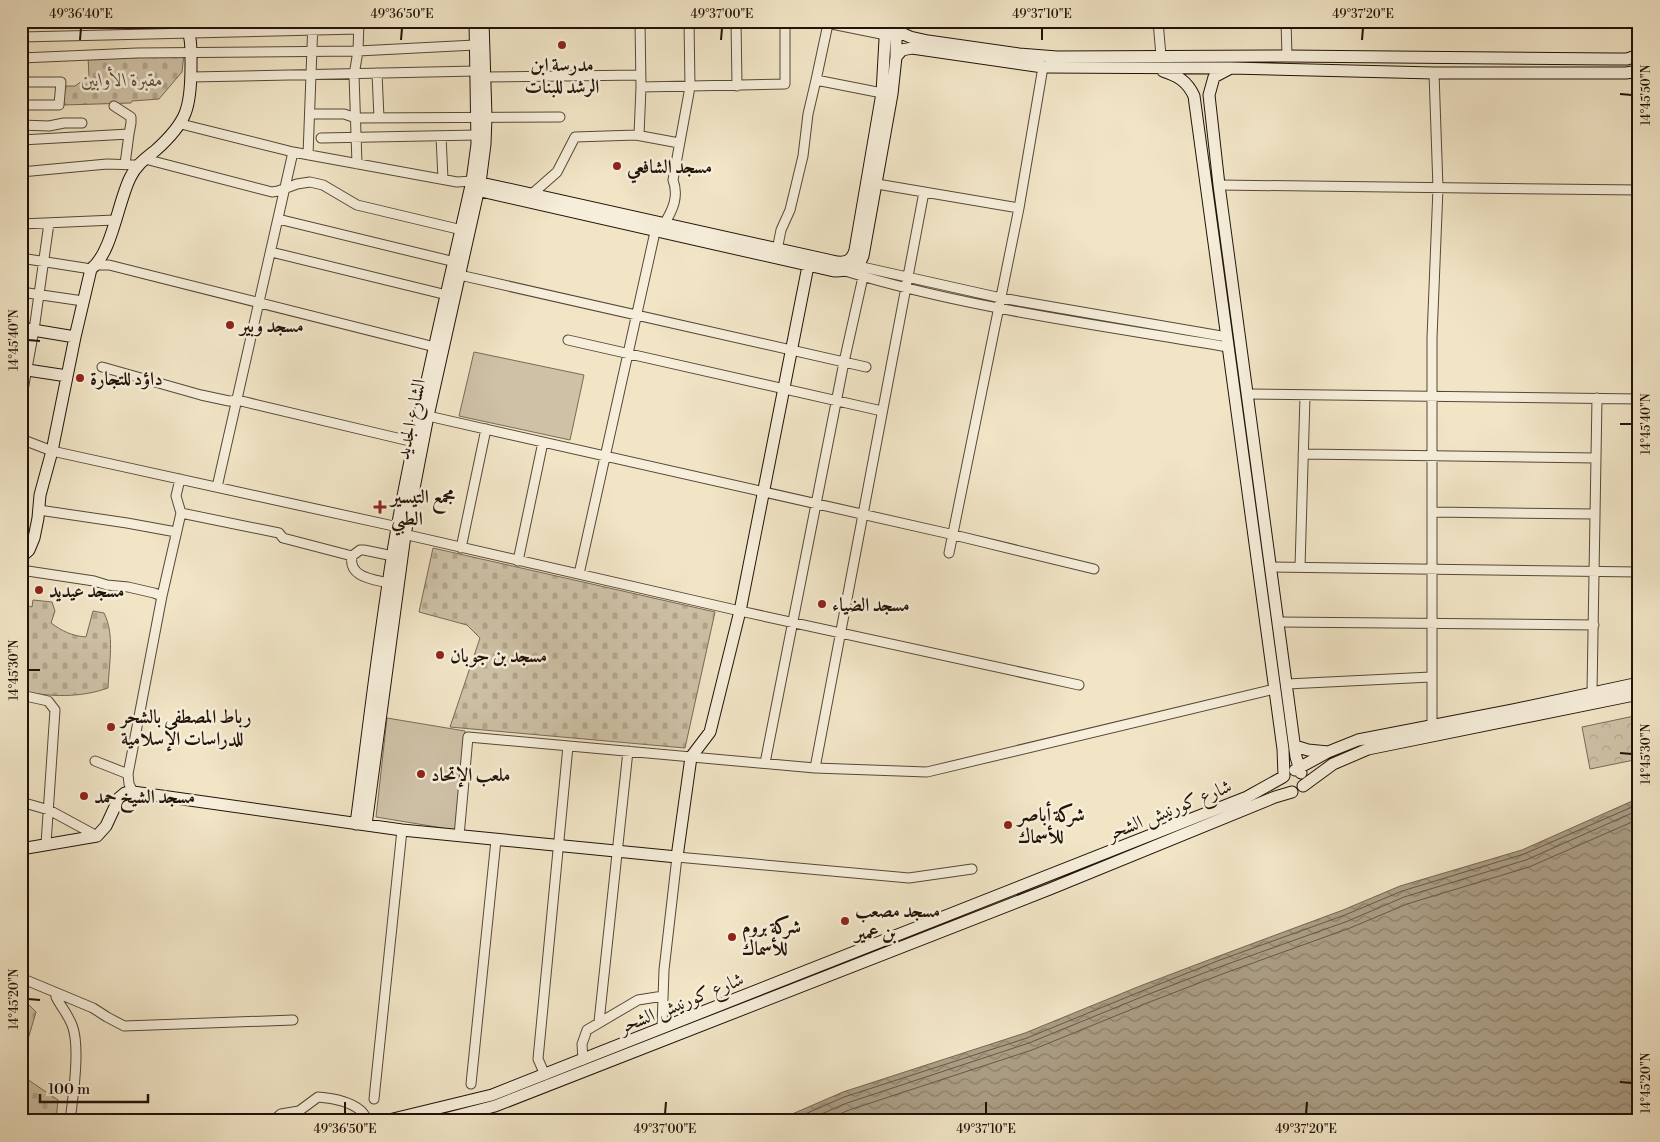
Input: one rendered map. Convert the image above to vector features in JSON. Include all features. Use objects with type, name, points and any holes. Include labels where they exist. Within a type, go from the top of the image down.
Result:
[{"type":"street","points":[[21,557],[28,550],[34,538],[40,495],[52,451],[83,301],[94,267],[108,243],[125,188],[141,162],[176,130],[187,111],[190,96],[191,53],[189,33],[184,21]]},
{"type":"street","name":"الشارع الجديد","points":[[475,21],[475,45],[480,74]]},
{"type":"street","name":"الشارع الجديد","points":[[361,824],[400,531],[414,442],[447,295],[456,270],[485,144],[481,117],[480,74],[483,21]]},
{"type":"street","points":[[639,135],[641,87],[640,21]]},
{"type":"street","points":[[579,574],[637,314],[659,228],[672,212],[676,190],[673,180],[690,87],[689,21]]},
{"type":"street","points":[[736,21],[737,86]]},
{"type":"street","points":[[641,87],[785,84],[785,28],[783,21]]},
{"type":"street","points":[[817,21],[886,35]]},
{"type":"street","points":[[181,124],[293,152],[443,179],[659,228],[837,262],[846,262],[852,258],[855,250],[882,93],[886,21]]},
{"type":"street","points":[[1158,21],[1161,56]]},
{"type":"street","points":[[1286,21],[1287,56]]},
{"type":"street","points":[[777,250],[781,230],[790,210],[804,156],[808,114],[828,24]]},
{"type":"street","points":[[308,155],[313,25]]},
{"type":"street","points":[[21,36],[189,33],[271,26],[359,25],[358,51],[354,75],[357,164]]},
{"type":"street","points":[[896,25],[899,32],[910,38],[941,48],[1043,67],[1230,68],[1434,73],[1639,72]]},
{"type":"street","points":[[765,763],[844,362],[892,94],[896,57],[896,25]]},
{"type":"street","points":[[21,58],[312,50],[358,51],[475,45]]},
{"type":"street","points":[[896,57],[902,50],[912,48],[941,48],[1057,57],[1287,56],[1614,60],[1627,59],[1639,55]]},
{"type":"street","points":[[1187,56],[1199,68],[1208,95],[1298,771],[1304,779],[1303,786]]},
{"type":"street","points":[[1212,56],[1199,68],[1196,76],[1194,96],[1283,750],[1284,786],[1292,792],[1298,790],[1333,764],[1368,749],[1514,715],[1592,692],[1639,683]]},
{"type":"street","points":[[1352,57],[1352,71]]},
{"type":"street","points":[[949,553],[1019,208],[1043,67]]},
{"type":"street","points":[[1156,68],[1181,79],[1194,96]]},
{"type":"street","points":[[1208,95],[1214,77],[1230,68]]},
{"type":"street","points":[[377,73],[379,118]]},
{"type":"street","points":[[191,77],[354,75],[377,73],[640,75]]},
{"type":"street","points":[[1432,726],[1432,338],[1438,188],[1434,73]]},
{"type":"street","points":[[816,80],[882,93]]},
{"type":"street","points":[[21,82],[61,82],[59,105],[21,105]]},
{"type":"street","points":[[114,106],[131,117],[125,164]]},
{"type":"street","points":[[310,114],[344,114],[356,118],[560,117]]},
{"type":"street","name":"الشارع الجديد","points":[[361,824],[388,583],[428,416],[462,230],[476,186],[477,135],[481,117]]},
{"type":"street","points":[[21,125],[49,126],[64,123],[82,123]]},
{"type":"street","points":[[21,140],[128,134]]},
{"type":"street","points":[[321,138],[477,135]]},
{"type":"street","points":[[532,194],[557,172],[575,137],[639,135],[679,144]]},
{"type":"street","points":[[441,136],[443,179]]},
{"type":"street","points":[[217,487],[293,152]]},
{"type":"street","points":[[21,172],[141,162],[272,192],[310,182],[323,184],[357,205],[462,230]]},
{"type":"street","points":[[876,184],[1019,208]]},
{"type":"street","points":[[1219,185],[1639,190]]},
{"type":"street","points":[[476,186],[532,194],[808,266],[834,271],[860,271],[908,278],[1000,298],[1228,342]]},
{"type":"street","points":[[814,768],[924,192]]},
{"type":"street","points":[[1210,212],[1222,210]]},
{"type":"street","points":[[278,219],[456,270],[866,367]]},
{"type":"street","points":[[21,224],[115,220]]},
{"type":"street","points":[[21,401],[24,369],[34,330],[40,294],[49,223]]},
{"type":"street","points":[[271,252],[447,295]]},
{"type":"street","points":[[21,258],[94,267],[109,265],[435,347]]},
{"type":"street","points":[[662,1027],[664,970],[691,757],[710,732],[740,612],[808,266]]},
{"type":"street","points":[[860,271],[906,288],[998,308],[1228,342]]},
{"type":"street","points":[[21,292],[83,301]]},
{"type":"street","points":[[21,328],[75,337]]},
{"type":"street","points":[[568,340],[882,412]]},
{"type":"street","points":[[102,367],[229,401],[237,400],[414,442]]},
{"type":"street","points":[[24,369],[67,376]]},
{"type":"street","points":[[1247,394],[1639,399]]},
{"type":"street","points":[[1300,567],[1305,396]]},
{"type":"street","points":[[1592,692],[1597,398]]},
{"type":"street","points":[[428,416],[816,503],[1094,569]]},
{"type":"street","points":[[461,548],[486,429]]},
{"type":"street","points":[[21,439],[52,451],[217,487],[400,531],[461,548],[740,612],[1079,685]]},
{"type":"street","points":[[518,561],[544,442]]},
{"type":"street","points":[[1303,454],[1596,458]]},
{"type":"street","points":[[133,792],[129,784],[128,774],[180,513],[176,496],[180,479]]},
{"type":"street","points":[[39,510],[176,532]]},
{"type":"street","points":[[1432,512],[1595,514]]},
{"type":"street","points":[[180,513],[279,533],[283,538],[352,556]]},
{"type":"street","points":[[388,583],[357,573],[352,568],[352,556],[360,550],[364,550],[393,556]]},
{"type":"street","points":[[1271,567],[1639,572]]},
{"type":"street","points":[[21,570],[128,587],[162,596]]},
{"type":"street","points":[[1278,622],[1594,625]]},
{"type":"street","points":[[1287,684],[1431,677]]},
{"type":"street","points":[[458,836],[468,737],[814,768],[927,772],[1275,689]]},
{"type":"street","points":[[1284,777],[1288,772],[1298,771],[1328,752],[1358,740],[1432,726],[1514,715],[1639,694]]},
{"type":"street","points":[[21,695],[48,701],[55,710],[46,844]]},
{"type":"street","points":[[545,1075],[538,1059],[568,746]]},
{"type":"street","points":[[1295,746],[1308,750],[1328,752]]},
{"type":"street","points":[[599,1022],[628,751]]},
{"type":"street","points":[[95,761],[128,774]]},
{"type":"street","name":"شارع كورنيش الشحر","points":[[393,1120],[492,1096],[662,1027],[1247,797],[1284,777]]},
{"type":"street","points":[[24,848],[97,836],[106,826],[119,798],[125,793],[133,792],[402,830],[618,852],[909,878],[972,869]]},
{"type":"street","name":"شارع كورنيش الشحر","points":[[437,1121],[495,1106],[1050,889],[1292,792]]},
{"type":"street","points":[[21,802],[49,810],[97,836]]},
{"type":"street","points":[[374,1099],[402,830]]},
{"type":"street","points":[[471,1084],[496,840]]},
{"type":"street","points":[[1043,877],[1050,889]]},
{"type":"street","points":[[21,978],[94,1008],[124,1026],[293,1020]]},
{"type":"street","points":[[781,981],[786,993]]},
{"type":"street","points":[[583,1060],[582,1044],[587,1030],[638,1000],[663,996]]},
{"type":"street","points":[[56,997],[73,1027],[76,1041],[70,1121]]},
{"type":"street","points":[[275,1121],[281,1114],[299,1111],[318,1097],[352,1105],[361,1110],[367,1119],[393,1120]]},
{"type":"green space","name":"مقبرة الأوابين","points":[[184,54],[182,72],[159,99],[132,101],[131,103],[63,105],[64,86],[75,86],[89,76],[88,57]]},
{"type":"green space","points":[[474,352],[584,375],[570,440],[459,416]]},
{"type":"green space","points":[[433,548],[715,612],[685,748],[450,727],[480,638],[467,625],[419,612]]},
{"type":"green space","points":[[33,600],[52,602],[55,611],[51,623],[76,636],[86,637],[93,611],[104,613],[110,640],[108,688],[87,694],[65,696],[21,691],[21,604],[32,607]]},
{"type":"green space","points":[[1639,715],[1639,759],[1590,769],[1582,727]]},
{"type":"green space","name":"ملعب الإتحاد","points":[[387,718],[465,731],[455,830],[376,817]]},
{"type":"green space","points":[[21,997],[36,1012],[21,1063]]},
{"type":"green space","points":[[21,1075],[58,1100],[56,1121],[21,1121]]},
{"type":"water","points":[[1639,798],[1639,1121],[776,1121],[843,1092],[1025,1033],[1140,986],[1343,910],[1400,886],[1522,850]]},
{"type":"place","name":"مدرسة ابن الرشد للبنات","points":[[562,45]]},
{"type":"place","name":"مسجد الشافعي","points":[[617,166]]},
{"type":"place","name":"مسجد وبير","points":[[230,325]]},
{"type":"place","name":"داؤد للتجارة","points":[[80,378]]},
{"type":"place","name":"مجمع التيسير الطبي","points":[[380,507]]},
{"type":"place","name":"مسجد عيديد","points":[[39,590]]},
{"type":"place","name":"مسجد الضياء","points":[[822,604]]},
{"type":"place","name":"مسجد بن جوبان","points":[[440,655]]},
{"type":"place","name":"رباط المصطفى بالشحر للدراسات الإسلامية","points":[[111,727]]},
{"type":"place","name":"ملعب الإتحاد","points":[[421,774]]},
{"type":"place","name":"مسجد الشيخ حمد","points":[[84,796]]},
{"type":"place","name":"شركة أباصر للأسماك","points":[[1008,825]]},
{"type":"place","name":"مسجد مصعب بن عمير","points":[[845,921]]},
{"type":"place","name":"شركة بروم للأسماك","points":[[732,937]]}]
